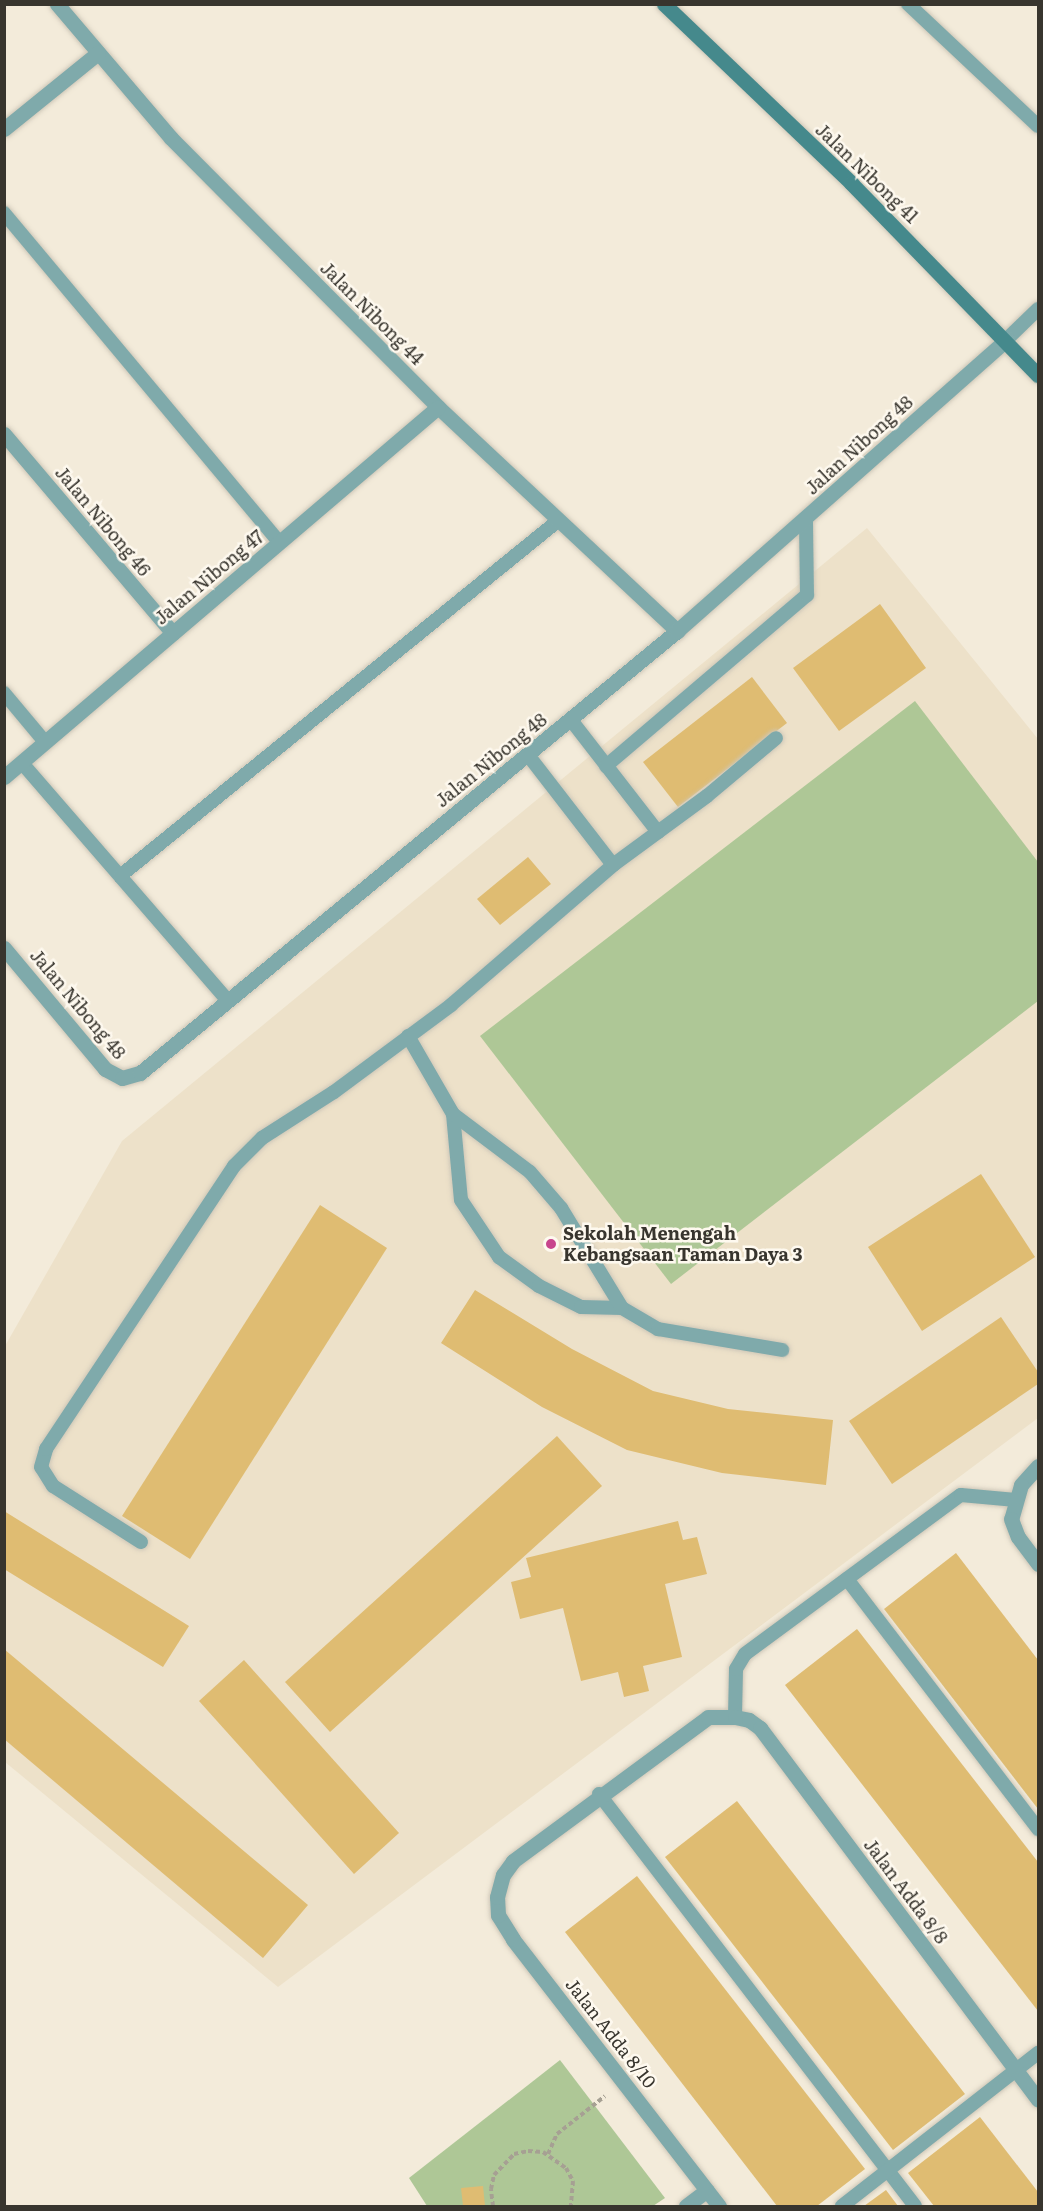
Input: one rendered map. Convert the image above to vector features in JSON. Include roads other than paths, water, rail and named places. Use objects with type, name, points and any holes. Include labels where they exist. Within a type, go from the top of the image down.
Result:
[{"type":"main road","name":"Jalan Nibong 41","points":[[664,4],[1007,339],[1038,375]]},
{"type":"street","name":"Jalan Nibong 44","points":[[57,4],[171,138],[438,407],[677,631]]},
{"type":"street","points":[[4,129],[98,53]]},
{"type":"street","name":"Jalan Nibong 48","points":[[4,948],[105,1069],[122,1078],[140,1073],[677,631],[1007,339]]},
{"type":"street","name":"Jalan Nibong 47","points":[[4,777],[438,407]]},
{"type":"street","name":"Jalan Nibong 46","points":[[4,434],[172,633]]},
{"type":"street","points":[[1038,1466],[1022,1485],[1011,1519],[1018,1537],[1038,1564]]},
{"type":"street","points":[[599,1794],[708,1717],[735,1717]]},
{"type":"street","name":"Jalan Adda 8/8","points":[[735,1717],[749,1720],[760,1728],[1038,2099]]},
{"type":"street","name":"Jalan Adda 8/10","points":[[599,1794],[513,1862],[502,1875],[497,1898],[498,1915],[719,2206]]},
{"type":"street","points":[[686,2206],[707,2190]]},
{"type":"lane","points":[[908,4],[1038,126]]},
{"type":"lane","points":[[4,213],[279,542]]},
{"type":"lane","points":[[1007,339],[1038,309]]},
{"type":"lane","points":[[606,766],[807,595],[806,519]]},
{"type":"lane","points":[[120,876],[558,520]]},
{"type":"lane","points":[[4,693],[45,742]]},
{"type":"lane","points":[[570,720],[658,832]]},
{"type":"lane","points":[[141,1542],[53,1485],[41,1467],[46,1449],[234,1166],[261,1138],[334,1092],[408,1036],[613,865],[776,738]]},
{"type":"lane","points":[[528,755],[613,865]]},
{"type":"lane","points":[[22,762],[228,1001]]},
{"type":"lane","points":[[408,1036],[453,1114],[530,1172],[561,1208],[622,1308],[658,1329],[782,1350]]},
{"type":"lane","points":[[453,1114],[461,1200],[499,1257],[539,1286],[580,1307],[622,1308]]},
{"type":"lane","points":[[735,1717],[736,1669],[746,1654],[961,1496],[1016,1500]]},
{"type":"lane","points":[[847,1579],[1038,1829]]},
{"type":"lane","points":[[599,1794],[915,2206]]},
{"type":"lane","points":[[842,2206],[1038,2053]]},
{"type":"place","name":"Sekolah Menengah Kebangsaan Taman Daya 3","points":[[551,1244]]}]
